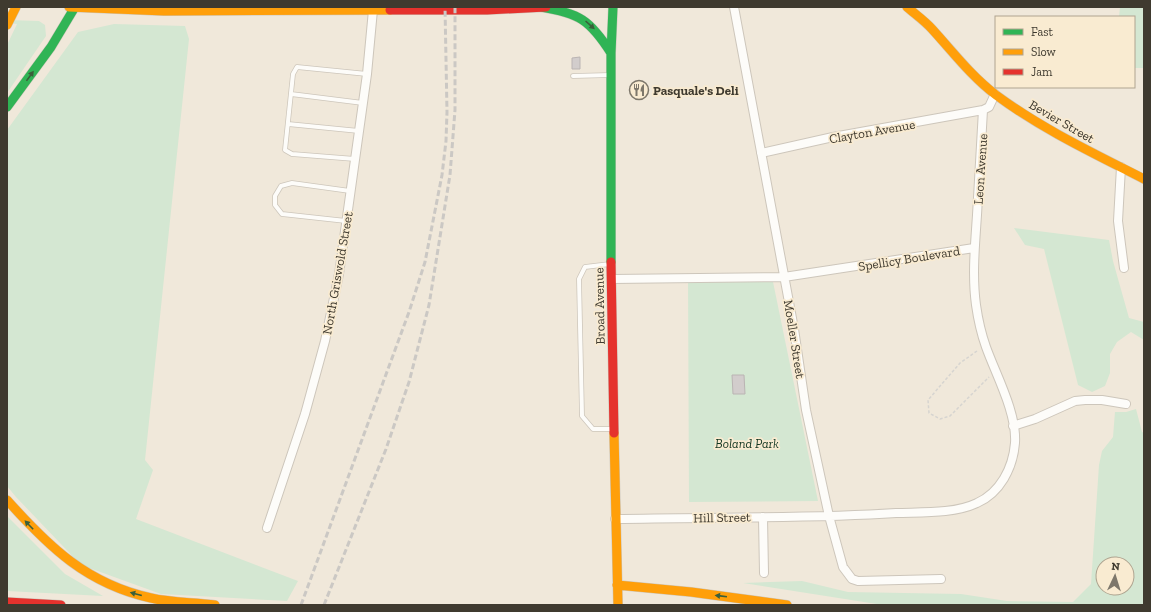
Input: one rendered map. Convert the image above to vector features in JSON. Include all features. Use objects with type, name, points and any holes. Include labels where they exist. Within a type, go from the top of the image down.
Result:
[{"type":"main road","points":[[7,25],[16,7]]},
{"type":"main road","points":[[69,7],[164,11],[233,9],[487,10],[546,7]]},
{"type":"main road","points":[[7,107],[54,42],[75,7]]},
{"type":"main road","points":[[541,7],[566,11],[577,15],[595,30],[611,53]]},
{"type":"main road","name":"Broad Avenue","points":[[613,7],[611,18],[611,264],[618,605]]},
{"type":"main road","name":"Bevier Street","points":[[907,7],[931,28],[961,63],[995,94],[1058,135],[1144,179]]},
{"type":"main road","points":[[7,500],[29,525],[54,549],[76,567],[96,579],[117,588],[165,600],[189,601],[216,605]]},
{"type":"main road","points":[[617,585],[691,592],[787,605]]},
{"type":"main road","points":[[7,602],[61,605]]},
{"type":"street","name":"Moeller Street","points":[[734,7],[784,277],[806,410],[829,516],[844,567],[852,579],[858,581],[941,579]]},
{"type":"street","name":"North Griswold Street","points":[[266,528],[316,377],[325,341],[338,274],[355,160],[367,74],[373,10]]},
{"type":"street","points":[[984,110],[989,107],[995,94]]},
{"type":"street","name":"Clayton Avenue","points":[[761,153],[833,137],[984,110]]},
{"type":"street","name":"Leon Avenue","points":[[974,248],[984,110]]},
{"type":"street","points":[[1121,167],[1118,222],[1124,268]]},
{"type":"street","name":"Spellicy Boulevard","points":[[612,279],[784,277],[974,248],[976,303],[979,323],[986,346],[1007,400],[1014,426],[1015,442],[1013,454],[1004,480],[992,493],[976,504],[954,510],[861,516],[829,516]]},
{"type":"street","points":[[1014,426],[1080,400],[1102,400],[1126,404]]},
{"type":"street","name":"Hill Street","points":[[616,519],[829,516]]},
{"type":"street","points":[[763,517],[764,573]]},
{"type":"lane","points":[[355,160],[292,154],[285,150],[293,74],[297,67],[367,74]]},
{"type":"lane","points":[[573,76],[611,75]]},
{"type":"lane","points":[[291,94],[363,103]]},
{"type":"lane","points":[[288,124],[359,131]]},
{"type":"lane","points":[[346,221],[282,214],[275,205],[275,196],[281,186],[292,183],[350,191]]},
{"type":"lane","points":[[611,264],[585,267],[579,279],[582,416],[593,430],[614,429]]},
{"type":"path","points":[[986,346],[960,363],[928,400],[929,413],[940,419],[950,416],[995,370]]},
{"type":"green space","points":[[1120,7],[1144,7],[1144,68],[1135,68],[1135,16],[1119,16]]},
{"type":"green space","points":[[7,20],[39,21],[45,25],[46,36],[7,93],[7,45],[17,24],[7,23]]},
{"type":"green space","points":[[114,24],[185,26],[189,39],[145,460],[153,470],[136,519],[298,581],[287,601],[161,594],[81,565],[7,486],[7,130],[78,32]]},
{"type":"green space","points":[[1014,228],[1109,240],[1113,261],[1129,318],[1144,322],[1144,340],[1131,332],[1117,342],[1110,354],[1110,373],[1105,386],[1092,392],[1078,385],[1044,249],[1025,245]]},
{"type":"green space","name":"Boland Park","points":[[772,277],[818,501],[689,502],[688,279]]},
{"type":"green space","points":[[1136,409],[1142,432],[1144,433],[1144,605],[883,605],[743,583],[802,581],[848,592],[961,594],[1007,601],[1073,602],[1091,584],[1099,465],[1102,451],[1113,437],[1115,412],[1126,412]]},
{"type":"green space","points":[[7,516],[65,574],[103,596],[7,591]]},
{"type":"building","points":[[580,57],[580,69],[572,69],[572,58]]},
{"type":"building","points":[[732,375],[744,375],[745,394],[733,394]]},
{"type":"railway","points":[[301,605],[409,312],[425,262],[442,175],[446,141],[447,112],[445,7]]},
{"type":"railway","points":[[324,605],[386,449],[409,382],[429,305],[450,175],[455,110],[455,7]]},
{"type":"traffic: fast","points":[[7,107],[51,47],[75,7]]},
{"type":"traffic: fast","points":[[541,7],[565,12],[582,20],[597,33],[611,53]]},
{"type":"traffic: fast","points":[[611,262],[611,53],[613,7]]},
{"type":"traffic: slow","points":[[7,25],[16,7]]},
{"type":"traffic: slow","points":[[69,7],[164,11],[390,10]]},
{"type":"traffic: slow","points":[[907,7],[923,20],[970,72],[996,95],[1050,130],[1144,179]]},
{"type":"traffic: slow","points":[[614,433],[618,605]]},
{"type":"traffic: slow","points":[[7,500],[54,548],[88,573],[107,583],[128,592],[159,600],[215,605]]},
{"type":"traffic: slow","points":[[617,585],[691,592],[787,605]]},
{"type":"traffic: jam","points":[[390,10],[487,10],[546,7]]},
{"type":"traffic: jam","points":[[611,262],[614,433]]},
{"type":"traffic: jam","points":[[7,602],[61,605]]},
{"type":"place","name":"Pasquale's Deli","points":[[639,90]]}]
